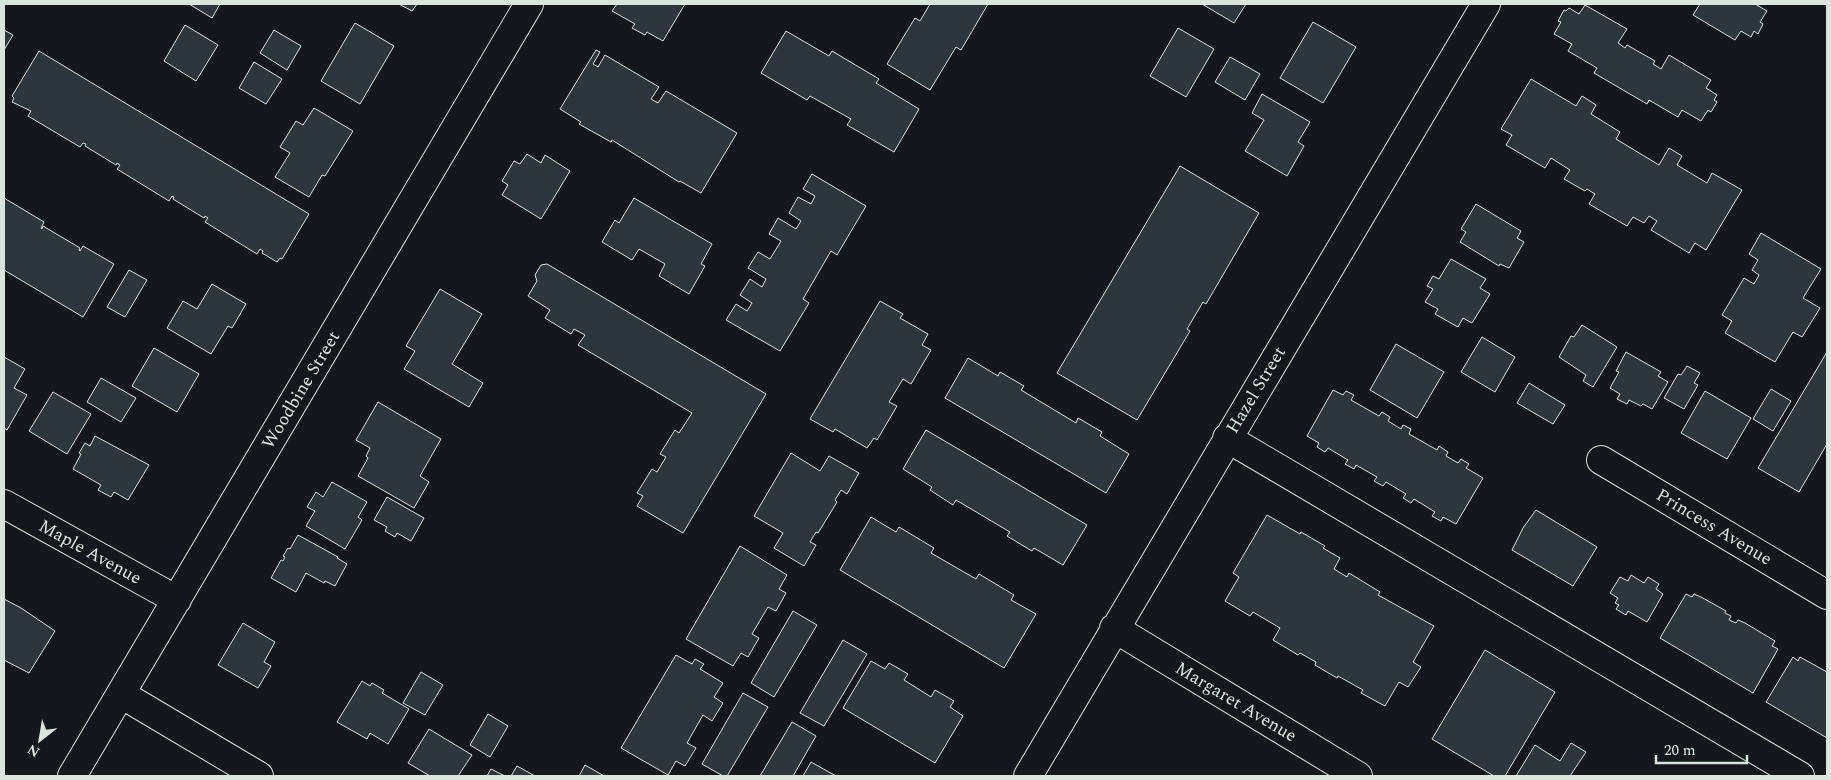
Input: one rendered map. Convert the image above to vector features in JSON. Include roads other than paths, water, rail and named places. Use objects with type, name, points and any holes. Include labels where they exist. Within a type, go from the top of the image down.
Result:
[{"type":"street","name":"Woodbine Street","points":[[72,776],[529,4]]},
{"type":"street","name":"Hazel Street","points":[[1028,776],[1114,628],[1486,4]]},
{"type":"street","points":[[1227,438],[1800,776]]},
{"type":"street","name":"Princess Avenue","points":[[1601,460],[1827,595]]},
{"type":"street","name":"Maple Avenue","points":[[4,504],[177,600]]},
{"type":"street","name":"Margaret Avenue","points":[[1114,628],[1358,776]]},
{"type":"street","points":[[121,694],[259,776]]}]
